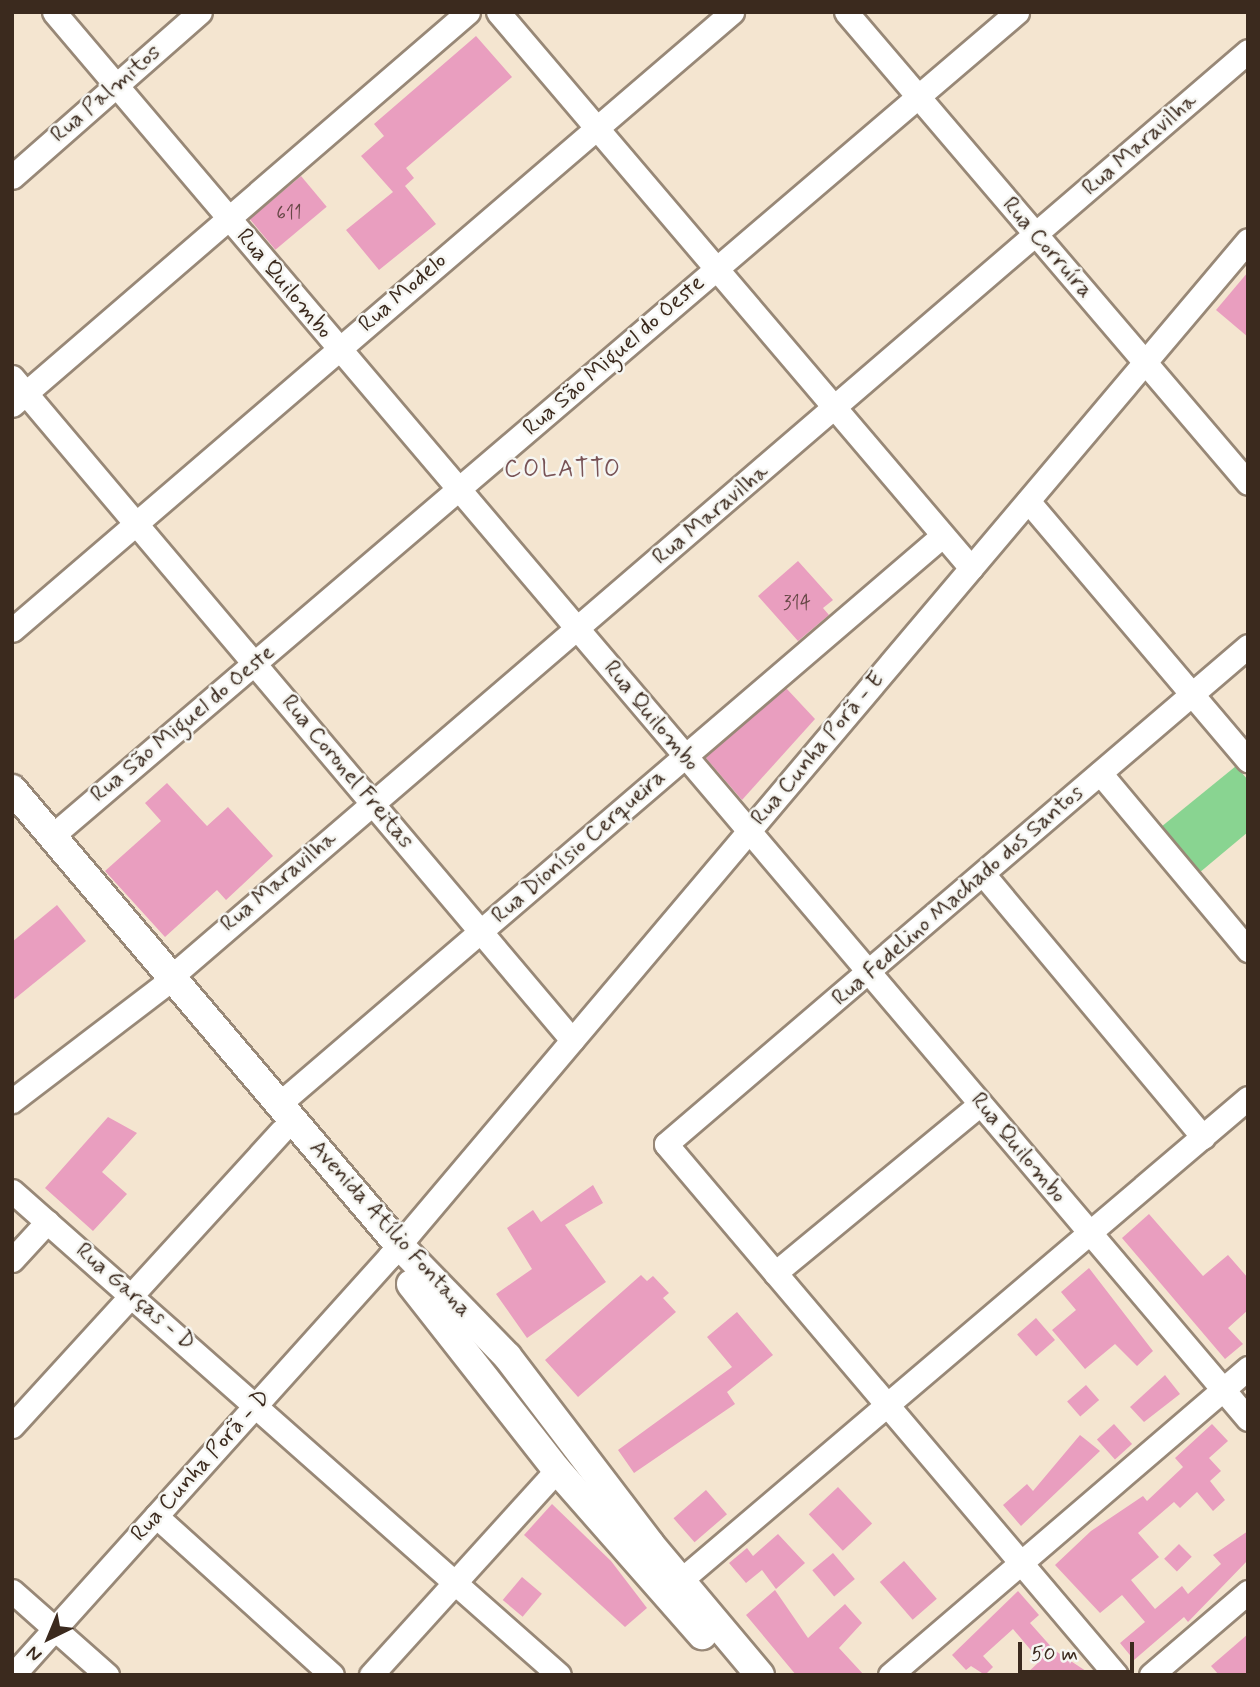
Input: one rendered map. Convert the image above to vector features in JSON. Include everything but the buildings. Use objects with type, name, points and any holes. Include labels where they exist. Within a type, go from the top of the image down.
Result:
[{"type":"main road","name":"Avenida Atílio Fontana","points":[[12,789],[166,982],[394,1251],[480,1374],[556,1470],[736,1675]]},
{"type":"main road","name":"Avenida Atílio Fontana","points":[[12,815],[166,982]]},
{"type":"main road","name":"Avenida Atílio Fontana","points":[[394,1251],[507,1356],[583,1450],[681,1580],[760,1675]]},
{"type":"main road","points":[[480,1374],[489,1358],[507,1356]]},
{"type":"main road","points":[[556,1470],[574,1465],[583,1450]]},
{"type":"street","name":"Rua Quilombo","points":[[54,12],[1248,1419]]},
{"type":"street","name":"Rua Palmitos","points":[[12,177],[200,12]]},
{"type":"street","points":[[17,392],[229,219],[468,12]]},
{"type":"street","points":[[498,12],[971,568]]},
{"type":"street","name":"Rua Modelo","points":[[12,630],[595,125],[732,12]]},
{"type":"street","name":"Rua Corruíra","points":[[846,12],[1248,484]]},
{"type":"street","name":"Rua São Miguel do Oeste","points":[[52,836],[1017,12]]},
{"type":"street","name":"Rua Maravilha","points":[[12,1101],[166,982],[835,410],[1248,51]]},
{"type":"street","name":"Rua Cunha Porã - E","points":[[394,1251],[1248,240]]},
{"type":"street","name":"Rua Coronel Freitas","points":[[17,392],[136,524],[572,1040]]},
{"type":"street","points":[[1028,500],[1248,760]]},
{"type":"street","name":"Rua Dionísio Cerqueira","points":[[12,1426],[280,1117],[481,931],[942,536]]},
{"type":"street","name":"Rua Fedelino Machado dos Santos","points":[[775,1273],[666,1143],[870,974],[1248,646]]},
{"type":"street","points":[[1100,773],[1248,950]]},
{"type":"street","points":[[983,874],[1203,1137]]},
{"type":"street","points":[[681,1580],[1093,1236],[1248,1098]]},
{"type":"street","points":[[980,1104],[775,1273],[1116,1675]]},
{"type":"street","name":"Rua Garças - D","points":[[12,1191],[257,1404],[559,1675]]},
{"type":"street","points":[[12,1260],[47,1222]]},
{"type":"street","name":"Rua Cunha Porã - D","points":[[13,1675],[394,1251]]},
{"type":"street","points":[[890,1675],[1248,1368]]},
{"type":"street","points":[[371,1675],[556,1470]]},
{"type":"street","points":[[156,1516],[332,1675]]},
{"type":"street","points":[[12,1591],[107,1675]]},
{"type":"street","points":[[1151,1675],[1248,1592]]},
{"type":"green space","points":[[1236,766],[1248,780],[1248,832],[1199,873],[1161,827]]},
{"type":"district","name":"COLATTO","points":[[563,470]]}]
